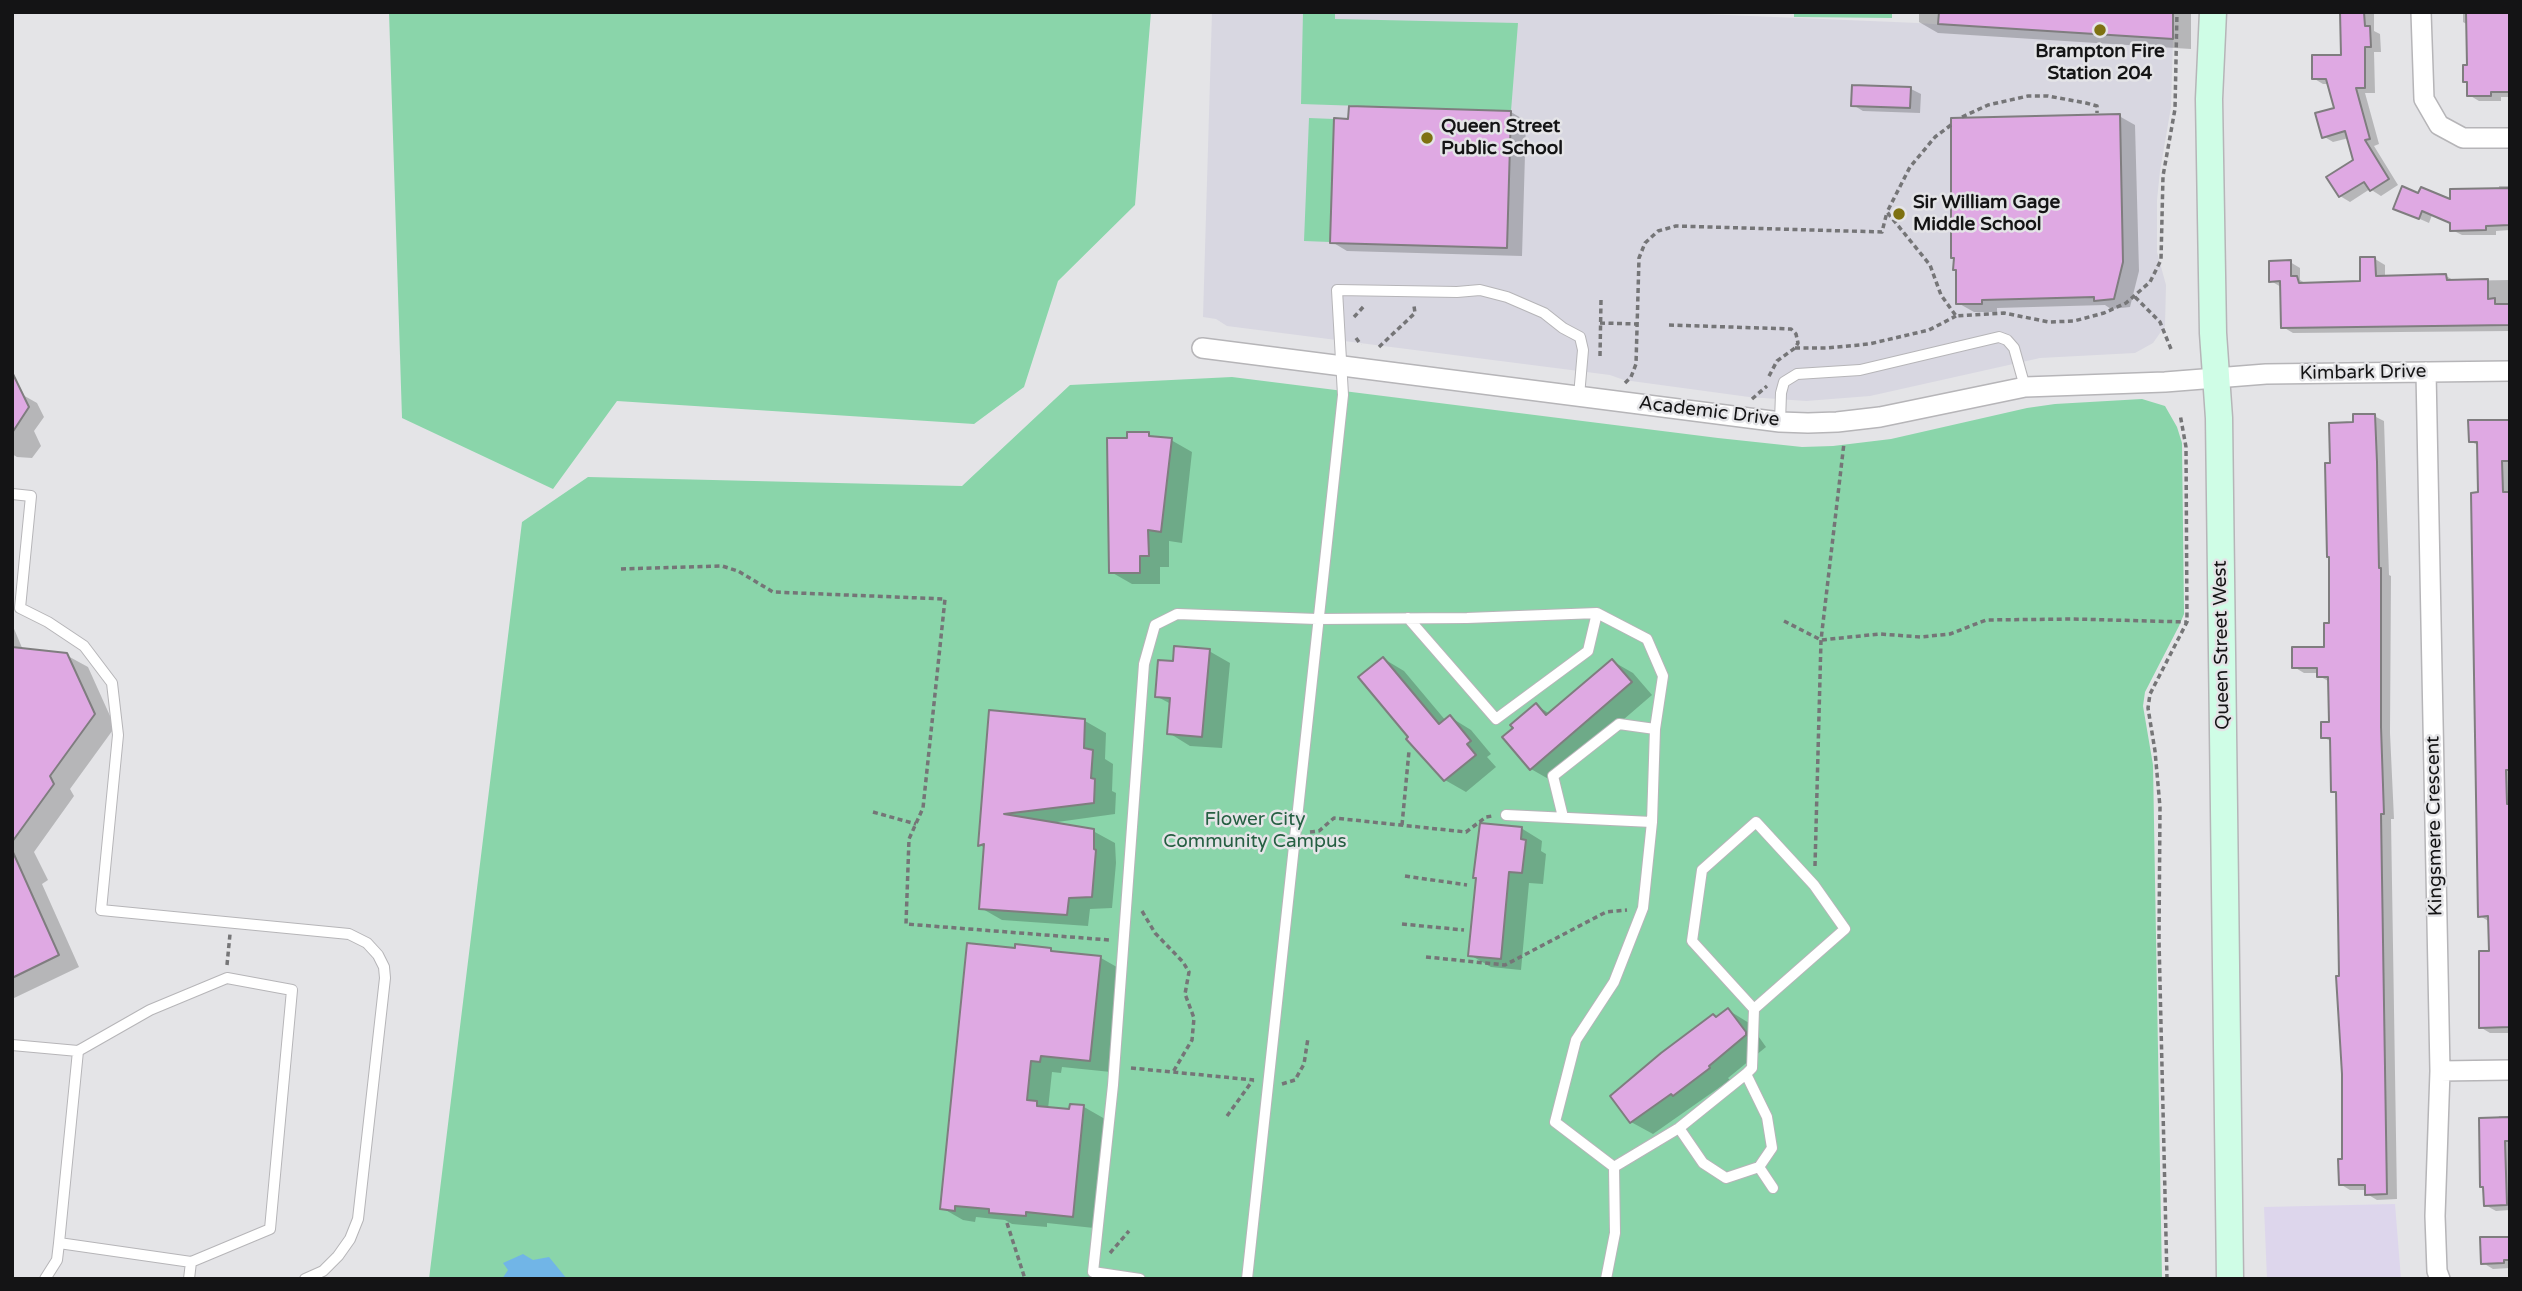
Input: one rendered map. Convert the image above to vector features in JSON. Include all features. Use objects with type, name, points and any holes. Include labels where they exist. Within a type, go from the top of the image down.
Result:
[{"type":"main road","name":"Queen Street West","points":[[2213,12],[2209,99],[2213,333],[2219,418],[2230,1279]]},
{"type":"street","points":[[2421,12],[2424,99],[2439,125],[2463,138],[2510,138]]},
{"type":"street","name":"Academic Drive","points":[[1202,348],[1780,422],[1838,422],[1880,417],[2025,387],[2216,378]]},
{"type":"street","name":"Kimbark Drive","points":[[2216,378],[2266,374],[2510,370]]},
{"type":"street","name":"Kingsmere Crescent","points":[[2426,372],[2440,1071],[2435,1216],[2437,1270],[2440,1279]]},
{"type":"street","points":[[2440,1071],[2510,1070]]},
{"type":"lane","points":[[1247,1279],[1343,395],[1337,290],[1480,290],[1507,297],[1544,313],[1580,337],[1583,350],[1578,396]]},
{"type":"lane","points":[[1780,422],[1784,382],[1797,374],[1860,370],[1999,337],[2007,340],[2014,348],[2025,387]]},
{"type":"lane","points":[[12,494],[31,496],[20,608],[48,622],[84,646],[112,683],[118,735],[101,911],[349,934],[367,943],[384,967],[385,978],[358,1219],[350,1239],[338,1256],[323,1270],[305,1279]]},
{"type":"lane","points":[[1408,618],[1496,719],[1588,651],[1597,613]]},
{"type":"lane","points":[[1140,1279],[1092,1275],[1113,1085],[1144,664],[1155,625],[1177,614],[1317,619],[1597,613],[1647,639],[1663,676],[1655,729],[1652,822],[1643,908],[1614,982],[1576,1040],[1555,1122],[1614,1167]]},
{"type":"lane","points":[[1563,817],[1553,776],[1619,724],[1655,729]]},
{"type":"lane","points":[[1506,815],[1652,822]]},
{"type":"lane","points":[[1614,1167],[1679,1128],[1752,1068],[1754,1009],[1692,941],[1702,870],[1756,822],[1814,885],[1845,929],[1754,1009]]},
{"type":"lane","points":[[12,1045],[78,1051],[150,1010],[227,978],[292,990],[270,1229],[191,1262],[59,1243]]},
{"type":"lane","points":[[45,1279],[57,1260],[78,1051]]},
{"type":"lane","points":[[1679,1128],[1703,1163],[1726,1178],[1759,1167],[1772,1148],[1767,1117],[1746,1074]]},
{"type":"lane","points":[[1606,1279],[1615,1234],[1614,1167]]},
{"type":"lane","points":[[1759,1167],[1773,1188]]},
{"type":"lane","points":[[189,1279],[191,1262]]},
{"type":"path","points":[[1795,348],[1869,344],[1928,330],[1956,316],[2004,313],[2049,322],[2074,321],[2104,313],[2135,297],[2158,270],[2162,252],[2163,176],[2175,109],[2177,12]]},
{"type":"path","points":[[1962,117],[1988,105],[2028,96],[2048,96],[2086,103],[2097,106],[2097,113]]},
{"type":"path","points":[[1625,383],[1631,377],[1636,364],[1639,258],[1651,236],[1666,227],[1882,232],[1887,212],[1902,181],[1935,137],[1951,125]]},
{"type":"path","points":[[1887,212],[1930,265],[1941,295],[1956,316]]},
{"type":"path","points":[[2135,297],[2160,322],[2171,349]]},
{"type":"path","points":[[1600,355],[1601,300]]},
{"type":"path","points":[[1353,320],[1362,306],[1374,303]]},
{"type":"path","points":[[1379,347],[1415,313],[1413,305],[1406,304]]},
{"type":"path","points":[[1600,323],[1637,324]]},
{"type":"path","points":[[1668,326],[1791,329],[1796,334],[1798,343],[1777,362],[1770,372],[1768,385],[1751,400]]},
{"type":"path","points":[[1354,334],[1361,345]]},
{"type":"path","points":[[2167,1279],[2159,940],[2160,807],[2148,708],[2150,694],[2187,622],[2186,447],[2180,414]]},
{"type":"path","points":[[1814,885],[1821,640],[1844,443]]},
{"type":"path","points":[[621,569],[722,566],[738,571],[773,592],[945,598],[923,808],[909,839],[906,923],[1109,940]]},
{"type":"path","points":[[1784,621],[1821,640],[1880,634],[1950,634],[1986,620],[2073,618],[2187,622]]},
{"type":"path","points":[[1402,825],[1409,751]]},
{"type":"path","points":[[873,812],[916,824]]},
{"type":"path","points":[[1294,834],[1319,831],[1334,818],[1466,832],[1486,817],[1506,815]]},
{"type":"path","points":[[1405,876],[1467,885]]},
{"type":"path","points":[[1426,957],[1505,965],[1606,912],[1643,908]]},
{"type":"path","points":[[1142,911],[1155,933],[1189,972],[1185,994],[1194,1018],[1192,1040],[1173,1072]]},
{"type":"path","points":[[227,978],[226,961],[232,922]]},
{"type":"path","points":[[1402,924],[1464,930]]},
{"type":"path","points":[[1267,1081],[1283,1084],[1295,1080],[1304,1064],[1308,1038]]},
{"type":"path","points":[[1131,1068],[1254,1080],[1227,1116]]},
{"type":"path","points":[[1007,1223],[1025,1279]]},
{"type":"shaded area","points":[[1212,12],[1655,12],[1918,23],[2173,39],[2171,107],[2157,200],[2157,252],[2166,285],[2165,326],[2153,343],[2135,353],[2040,358],[1870,396],[1806,401],[1749,397],[1624,380],[1610,375],[1227,326],[1216,319],[1203,317]]},
{"type":"shaded area","points":[[2395,1204],[2401,1279],[2267,1279],[2264,1207]]},
{"type":"green space","points":[[389,12],[1151,12],[1135,205],[1058,281],[1024,387],[974,424],[617,401],[553,489],[402,418]]},
{"type":"green space","points":[[1303,12],[1335,12],[1335,19],[1518,23],[1511,111],[1301,104]]},
{"type":"green space","points":[[1794,12],[1892,12],[1892,18],[1794,17]]},
{"type":"green space","points":[[1309,118],[1334,119],[1330,242],[1304,241]]},
{"type":"green space","name":"Flower City Community Campus","points":[[1232,377],[1802,447],[1891,439],[2055,404],[2142,399],[2165,406],[2177,427],[2182,443],[2184,614],[2145,692],[2143,706],[2153,765],[2162,1279],[429,1279],[522,522],[588,477],[962,486],[1070,385]]},
{"type":"water","points":[[523,1254],[533,1260],[549,1257],[567,1279],[502,1279],[508,1270],[503,1263]]},
{"type":"building","name":"Brampton Fire Station 204","points":[[1939,12],[2173,12],[2173,39],[1938,24]]},
{"type":"building","points":[[2340,12],[2364,12],[2365,26],[2370,26],[2371,47],[2365,47],[2365,88],[2356,88],[2370,139],[2365,140],[2389,179],[2370,191],[2364,182],[2339,197],[2326,177],[2353,160],[2345,131],[2322,138],[2315,113],[2334,108],[2326,79],[2312,79],[2312,55],[2341,55]]},
{"type":"building","points":[[2466,12],[2510,12],[2510,92],[2491,92],[2491,96],[2467,96],[2467,82],[2463,82],[2463,65],[2467,65]]},
{"type":"building","points":[[1852,85],[1911,87],[1910,108],[1851,106]]},
{"type":"building","points":[[1349,106],[1511,111],[1507,248],[1330,243],[1334,118],[1348,119]]},
{"type":"building","points":[[2120,114],[2123,262],[2114,299],[2094,301],[2094,297],[1982,300],[1982,304],[1956,304],[1956,270],[1953,270],[1954,258],[1951,258],[1951,118]]},
{"type":"building","points":[[2402,186],[2418,193],[2421,187],[2450,199],[2450,189],[2510,188],[2510,225],[2486,226],[2486,230],[2450,231],[2450,223],[2422,211],[2419,219],[2393,209]]},
{"type":"building","points":[[2360,257],[2375,257],[2376,276],[2446,274],[2447,280],[2488,279],[2488,299],[2495,298],[2495,304],[2510,304],[2510,325],[2281,328],[2280,281],[2269,282],[2269,261],[2291,260],[2291,276],[2297,276],[2299,283],[2360,281]]},
{"type":"building","points":[[12,372],[29,407],[12,433]]},
{"type":"building","points":[[2353,414],[2375,414],[2381,568],[2384,814],[2381,814],[2387,1194],[2365,1195],[2365,1185],[2339,1185],[2338,1159],[2342,1159],[2342,1074],[2336,976],[2339,976],[2336,792],[2331,792],[2330,738],[2321,738],[2321,722],[2329,722],[2328,677],[2317,677],[2317,668],[2292,668],[2292,647],[2324,647],[2324,623],[2329,623],[2325,463],[2330,463],[2329,423],[2353,422]]},
{"type":"building","points":[[2468,420],[2510,420],[2510,461],[2502,461],[2503,492],[2510,492],[2510,770],[2506,770],[2507,804],[2510,804],[2510,1027],[2479,1028],[2479,951],[2489,951],[2488,916],[2478,917],[2471,493],[2478,492],[2477,442],[2469,442]]},
{"type":"building","points":[[1127,432],[1149,432],[1149,436],[1172,438],[1161,532],[1148,530],[1149,556],[1140,556],[1140,573],[1109,573],[1107,438],[1127,438]]},
{"type":"building","points":[[1174,646],[1210,649],[1202,737],[1167,734],[1170,698],[1155,697],[1158,660],[1173,661]]},
{"type":"building","points":[[12,647],[67,653],[95,714],[50,776],[54,784],[12,842]]},
{"type":"building","points":[[1383,657],[1439,724],[1450,715],[1471,741],[1467,744],[1476,755],[1444,781],[1406,739],[1408,737],[1358,677]]},
{"type":"building","points":[[1612,659],[1632,682],[1530,770],[1502,737],[1513,728],[1510,725],[1536,703],[1546,715]]},
{"type":"building","points":[[989,710],[1085,719],[1084,748],[1093,750],[1091,778],[1095,779],[1094,803],[1004,814],[1094,829],[1096,850],[1092,897],[1069,898],[1067,915],[979,909],[984,844],[978,846]]},
{"type":"building","points":[[1480,823],[1522,827],[1521,839],[1526,840],[1522,873],[1509,872],[1501,959],[1468,956]]},
{"type":"building","points":[[12,850],[59,955],[12,978]]},
{"type":"building","points":[[967,943],[1015,948],[1015,944],[1101,956],[1090,1061],[1041,1056],[1040,1062],[1031,1061],[1027,1100],[1037,1101],[1037,1106],[1069,1109],[1070,1104],[1084,1105],[1073,1217],[1026,1212],[1026,1216],[989,1213],[989,1209],[955,1206],[955,1211],[940,1209]]},
{"type":"building","points":[[1728,1008],[1746,1035],[1709,1066],[1710,1068],[1673,1096],[1671,1094],[1630,1123],[1610,1096],[1713,1014],[1716,1017]]},
{"type":"building","points":[[2510,1117],[2510,1141],[2505,1141],[2507,1205],[2484,1206],[2483,1187],[2480,1187],[2479,1118]]},
{"type":"building","points":[[2480,1237],[2510,1237],[2510,1260],[2504,1260],[2504,1263],[2481,1264]]},
{"type":"place","name":"Brampton Fire Station 204","points":[[2100,30]]},
{"type":"place","name":"Queen Street Public School","points":[[1427,138]]},
{"type":"place","name":"Sir William Gage Middle School","points":[[1899,214]]}]
